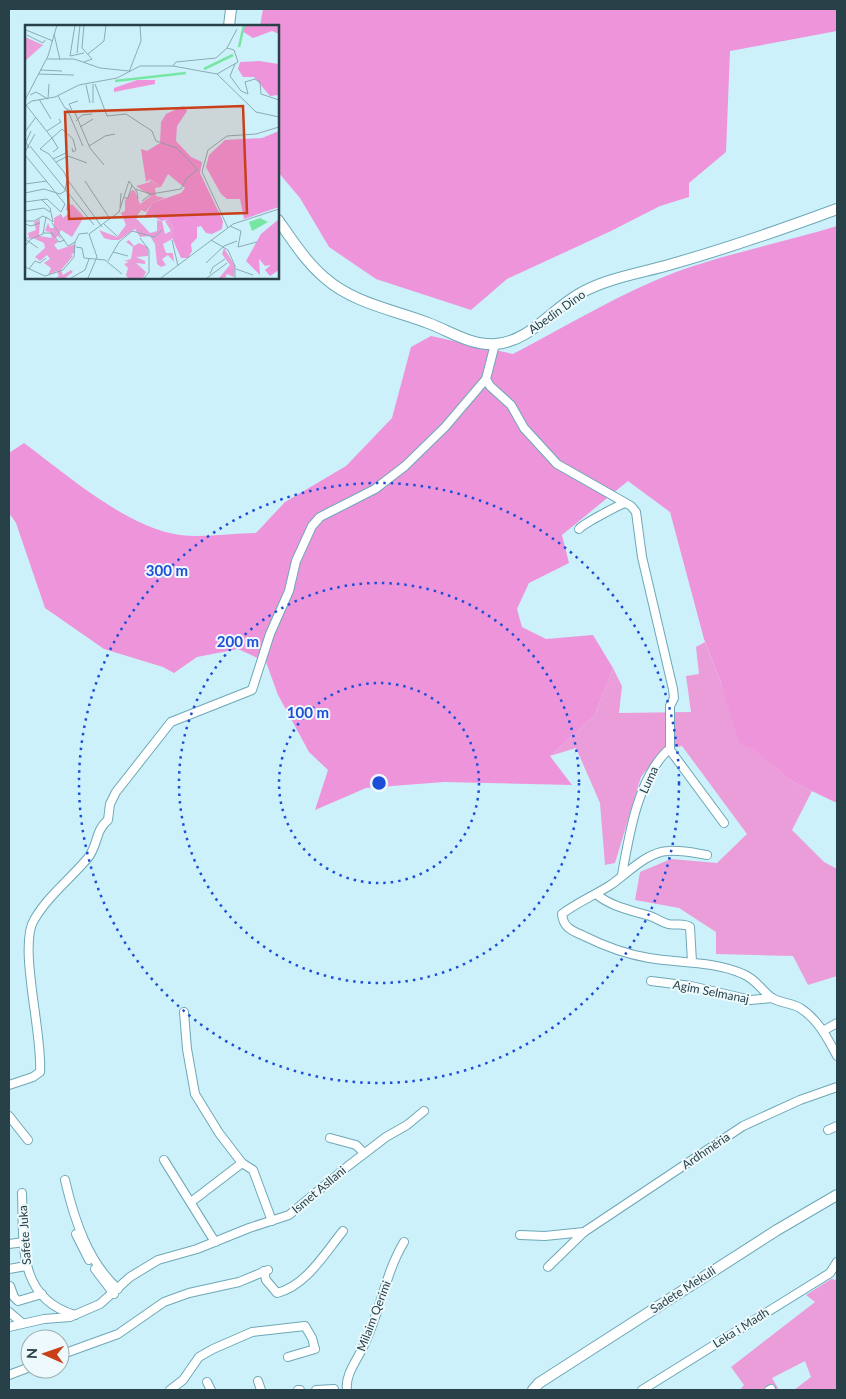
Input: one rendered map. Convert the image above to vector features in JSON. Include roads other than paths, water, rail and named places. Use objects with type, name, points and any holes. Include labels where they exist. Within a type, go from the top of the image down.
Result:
[{"type":"street","points":[[229,25],[231,9]]},
{"type":"street","name":"Abedin Dino","points":[[279,221],[308,261],[324,278],[340,290],[356,298],[430,323],[459,337],[483,344],[495,344],[522,336],[579,294],[598,286],[680,262],[837,209]]},
{"type":"street","points":[[9,1085],[33,1077],[40,1072],[37,1017],[28,961],[33,920],[95,849],[101,826],[108,820],[110,804],[116,792],[171,722],[252,690],[270,634],[289,592],[296,561],[312,526],[320,517],[375,490],[405,466],[445,427],[486,379],[495,344]]},
{"type":"street","points":[[486,379],[490,386],[511,405],[524,428],[556,464],[625,503],[636,512],[642,556],[674,689],[674,698],[670,706],[670,750],[724,823]]},
{"type":"street","points":[[579,529],[583,524],[606,514],[611,508],[625,503]]},
{"type":"street","name":"Luma","points":[[622,875],[642,792],[658,760],[670,750]]},
{"type":"street","points":[[707,854],[666,850],[622,875],[596,894],[562,914],[562,920],[568,928],[615,951],[651,959],[692,962],[742,973],[756,981],[772,998],[800,1008],[823,1031],[837,1056]]},
{"type":"street","points":[[596,894],[606,903],[620,908],[653,917],[669,924],[686,924],[690,927],[692,962]]},
{"type":"street","name":"Agim Selmanaj","points":[[651,981],[691,986],[751,1000],[772,998]]},
{"type":"street","points":[[184,1012],[187,1049],[195,1094],[219,1133],[242,1163],[253,1170],[272,1221]]},
{"type":"street","points":[[823,1031],[837,1023]]},
{"type":"street","name":"Ardhmëria","points":[[548,1268],[584,1232],[743,1126],[800,1100],[837,1087]]},
{"type":"street","name":"Ismet Asllani","points":[[9,1327],[22,1323],[70,1317],[100,1304],[138,1272],[158,1260],[289,1215],[300,1208],[329,1181],[364,1154],[424,1111]]},
{"type":"street","points":[[9,1116],[28,1140]]},
{"type":"street","points":[[828,1130],[837,1126]]},
{"type":"street","points":[[330,1138],[356,1145],[364,1154]]},
{"type":"street","points":[[164,1160],[215,1242]]},
{"type":"street","points":[[191,1202],[242,1163]]},
{"type":"street","points":[[65,1180],[78,1223],[91,1254],[116,1291]]},
{"type":"street","name":"Safete Juka","points":[[22,1193],[26,1266],[36,1288],[63,1311],[74,1315]]},
{"type":"street","name":"Sadete Mekuli","points":[[533,1390],[539,1383],[689,1285],[777,1230],[837,1198]]},
{"type":"street","points":[[70,1351],[118,1334],[164,1302],[189,1293],[239,1282],[266,1270],[266,1280],[272,1289],[277,1293],[283,1292],[313,1270],[343,1231]]},
{"type":"street","name":"Ardhmëria","points":[[520,1235],[545,1236],[584,1232]]},
{"type":"street","points":[[76,1234],[90,1262],[116,1291]]},
{"type":"street","points":[[9,1244],[24,1242]]},
{"type":"street","name":"Milaim Qerimi","points":[[347,1390],[349,1375],[366,1342],[381,1305],[396,1256],[404,1242]]},
{"type":"street","name":"Leka i Madh","points":[[642,1390],[834,1273],[837,1262]]},
{"type":"street","points":[[9,1269],[26,1266]]},
{"type":"street","points":[[10,1286],[14,1297],[18,1301],[42,1294]]},
{"type":"street","points":[[9,1312],[22,1323]]},
{"type":"street","points":[[170,1390],[183,1380],[198,1357],[219,1346],[252,1332],[305,1326],[312,1338],[314,1349],[288,1357]]},
{"type":"street","points":[[258,1381],[261,1390]]},
{"type":"street","points":[[316,1390],[334,1389]]}]
